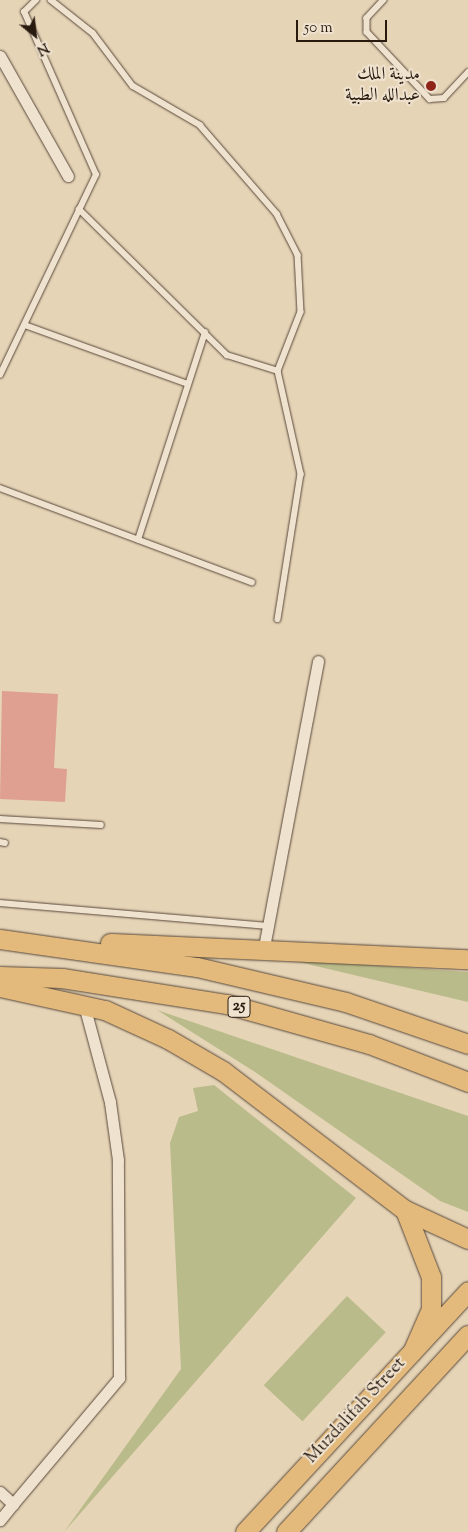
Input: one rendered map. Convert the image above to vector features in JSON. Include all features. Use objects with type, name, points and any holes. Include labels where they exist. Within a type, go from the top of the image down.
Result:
[{"type":"main road","name":"25","points":[[0,939],[29,941],[215,971],[346,1002],[468,1044]]},
{"type":"main road","points":[[29,941],[264,947],[468,959]]},
{"type":"main road","name":"25","points":[[0,976],[62,978],[227,1004],[369,1044],[468,1082]]},
{"type":"main road","points":[[0,987],[105,1010],[168,1039],[223,1071],[405,1210],[468,1239]]},
{"type":"main road","points":[[405,1210],[431,1277],[431,1309],[413,1350]]},
{"type":"main road","name":"Muzdalifah Street","points":[[245,1532],[468,1291]]},
{"type":"main road","name":"Muzdalifah Street","points":[[286,1532],[468,1335]]},
{"type":"main road","points":[[440,1366],[468,1344]]},
{"type":"main road","points":[[301,1532],[338,1476]]},
{"type":"street","points":[[0,56],[68,176]]},
{"type":"street","points":[[264,947],[318,661]]},
{"type":"street","points":[[0,1520],[119,1378],[118,1160],[110,1102],[84,1006]]},
{"type":"street","points":[[0,1492],[13,1504]]},
{"type":"lane","points":[[0,375],[78,209],[96,175],[24,12],[36,0]]},
{"type":"lane","points":[[51,0],[93,33],[134,86],[200,125],[277,214],[298,255],[301,312],[278,371],[301,474],[278,620]]},
{"type":"lane","points":[[384,0],[367,18],[367,32],[430,99],[444,98],[468,72]]},
{"type":"lane","points":[[78,209],[228,355],[278,371]]},
{"type":"lane","points":[[25,324],[188,384]]},
{"type":"lane","points":[[138,540],[205,333]]},
{"type":"lane","points":[[0,488],[252,582]]},
{"type":"lane","points":[[0,819],[101,825]]},
{"type":"lane","points":[[0,903],[268,926]]},
{"type":"green space","points":[[286,959],[468,972],[468,1002]]},
{"type":"green space","points":[[157,1010],[468,1116],[468,1212],[440,1201],[255,1072]]},
{"type":"green space","points":[[214,1085],[356,1198],[64,1532],[181,1369],[170,1143],[179,1117],[198,1111],[193,1088]]},
{"type":"green space","points":[[347,1296],[386,1332],[303,1421],[264,1385]]},
{"type":"building","points":[[2,691],[58,694],[54,768],[67,769],[65,802],[0,799]]},
{"type":"place","name":"مدينة الملك عبدالله الطبية","points":[[431,86]]}]
